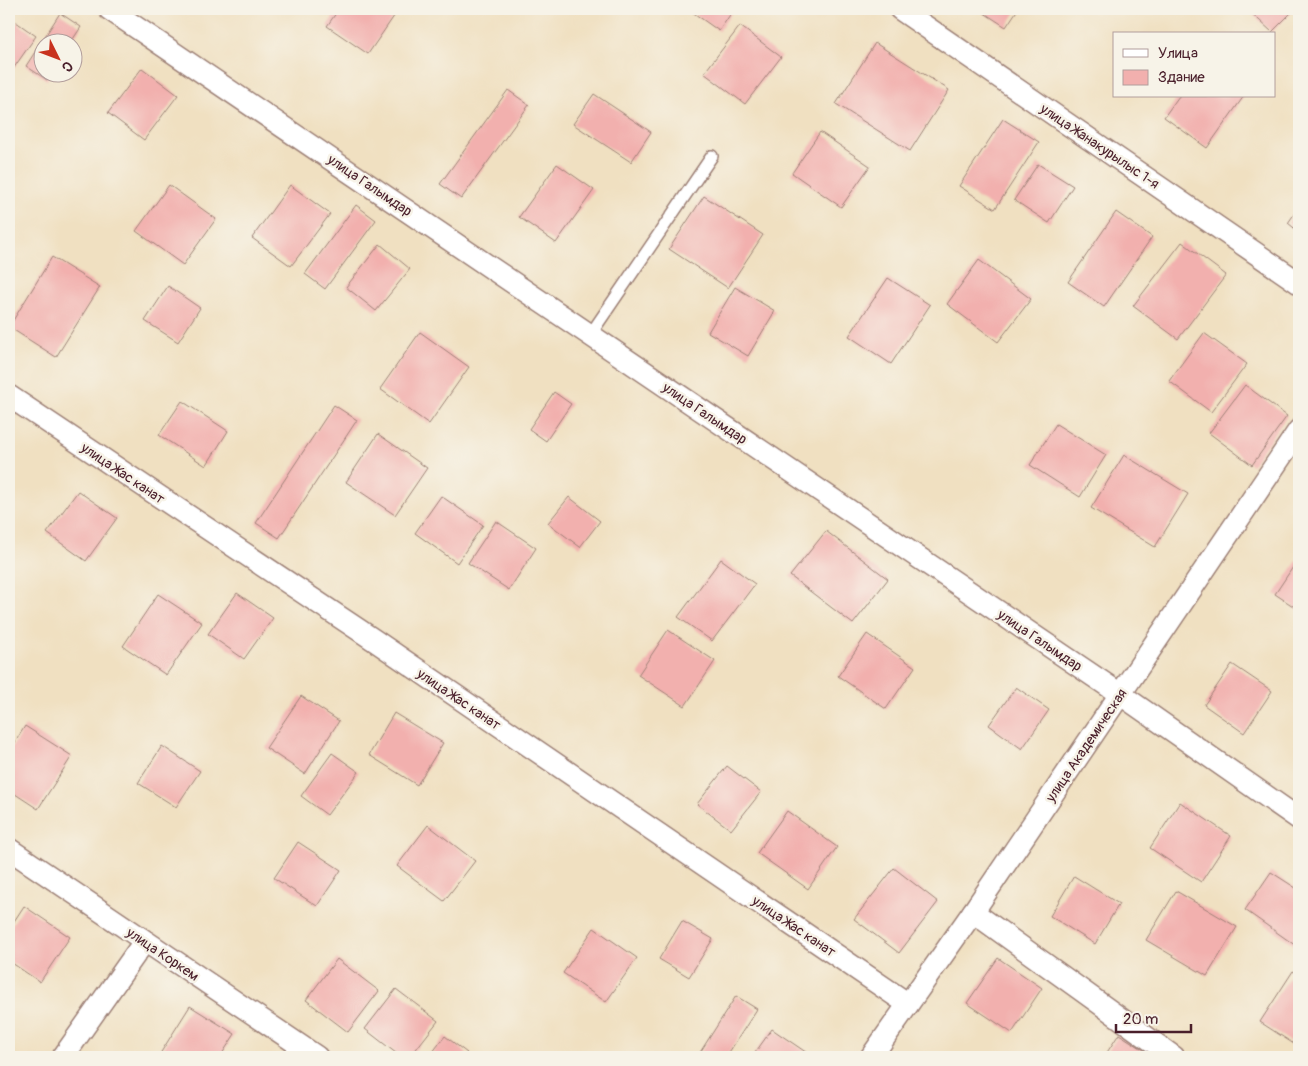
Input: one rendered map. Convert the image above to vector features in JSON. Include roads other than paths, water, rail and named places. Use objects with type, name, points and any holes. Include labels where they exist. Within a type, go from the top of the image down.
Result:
[{"type":"street","name":"улица Галымдар","points":[[109,9],[1120,694],[1299,819]]},
{"type":"street","name":"улица Жанакурылыс 1-я","points":[[900,9],[1299,283]]},
{"type":"street","name":"улица Жас канат","points":[[9,396],[374,640],[908,1004]]},
{"type":"street","name":"улица Академическая","points":[[871,1057],[974,912],[1299,430]]},
{"type":"street","name":"улица Коркем","points":[[9,849],[144,942],[317,1057]]},
{"type":"street","points":[[974,912],[1174,1057]]},
{"type":"street","points":[[63,1057],[144,942]]},
{"type":"lane","points":[[590,335],[712,156]]}]
